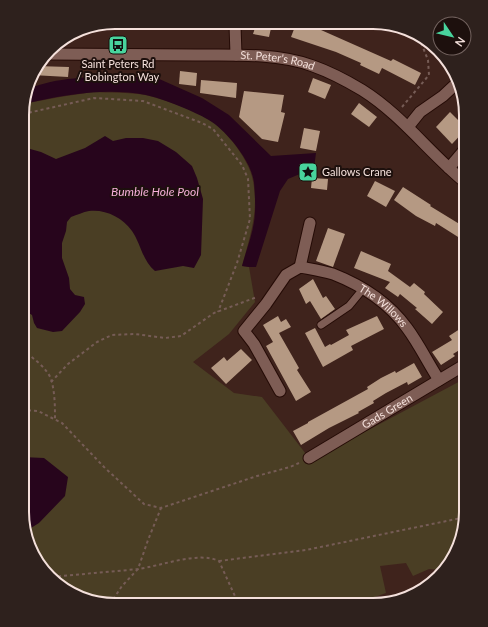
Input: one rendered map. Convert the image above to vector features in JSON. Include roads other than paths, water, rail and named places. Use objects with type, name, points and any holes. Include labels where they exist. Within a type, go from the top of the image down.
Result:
[{"type":"street","points":[[235,29],[236,56]]},
{"type":"street","name":"St. Peter's Road","points":[[54,54],[236,56],[282,59],[312,66],[336,76],[363,91],[389,110],[408,127],[435,156],[459,177]]},
{"type":"street","points":[[408,127],[420,112],[443,96],[454,86]]},
{"type":"street","points":[[449,168],[459,156]]},
{"type":"street","points":[[280,391],[254,344],[244,331],[266,304],[286,275],[300,267],[310,223]]},
{"type":"street","name":"The Willows","points":[[300,267],[332,274],[377,297],[395,313],[407,327],[439,380]]},
{"type":"street","name":"Gads Green","points":[[309,458],[459,368]]},
{"type":"lane","points":[[321,325],[349,306],[363,289]]},
{"type":"water","points":[[121,76],[157,78],[202,98],[229,115],[271,156],[316,153],[314,168],[288,179],[280,191],[256,267],[242,266],[252,233],[255,217],[253,177],[246,161],[236,146],[227,135],[211,121],[165,101],[146,95],[131,93],[84,93],[30,103],[34,87],[50,82],[74,78]]},
{"type":"water","name":"Bumble Hole Pool","points":[[105,136],[113,141],[126,138],[143,138],[158,141],[176,152],[192,166],[203,199],[201,255],[194,268],[183,266],[155,271],[144,257],[132,231],[118,218],[101,211],[87,211],[71,217],[67,222],[62,243],[62,258],[69,278],[70,289],[75,295],[84,297],[85,304],[80,312],[62,331],[53,332],[37,328],[32,315],[29,313],[29,149],[56,159],[85,148]]},
{"type":"water","points":[[29,457],[44,458],[68,477],[65,496],[39,523],[31,528],[29,512]]},
{"type":"place","name":"Saint Peters Rd / Bobington Way","points":[[118,45]]},
{"type":"place","name":"Gallows Crane","points":[[308,172]]}]
